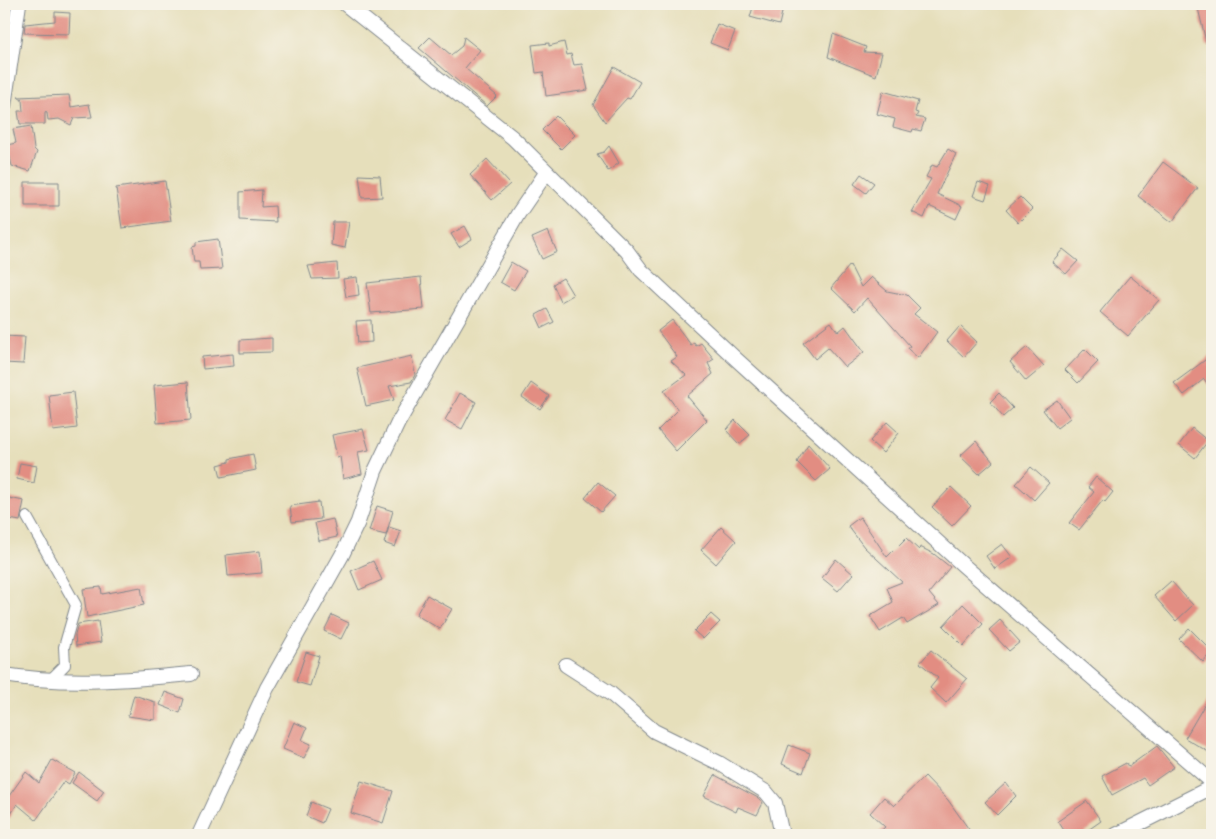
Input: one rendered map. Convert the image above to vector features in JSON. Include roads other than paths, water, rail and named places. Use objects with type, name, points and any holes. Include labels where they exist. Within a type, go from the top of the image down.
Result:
[{"type":"street","points":[[4,106],[19,4]]},
{"type":"street","points":[[345,4],[513,138],[546,173],[627,251],[641,270],[743,365],[963,566],[1212,782]]},
{"type":"street","points":[[198,835],[267,688],[342,555],[358,522],[375,471],[398,423],[518,214],[546,173]]},
{"type":"street","points":[[27,517],[76,605],[64,648],[66,664],[52,678]]},
{"type":"street","points":[[566,665],[611,694],[654,731],[719,763],[766,792],[775,803],[782,835]]},
{"type":"street","points":[[4,675],[25,678],[102,680],[191,674]]},
{"type":"street","points":[[1116,835],[1212,787]]}]
